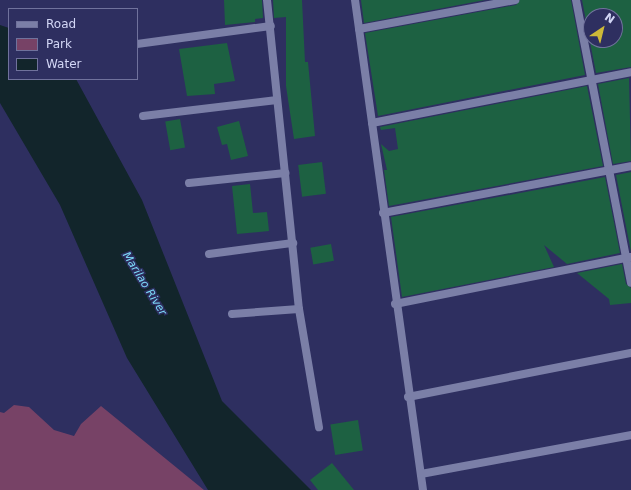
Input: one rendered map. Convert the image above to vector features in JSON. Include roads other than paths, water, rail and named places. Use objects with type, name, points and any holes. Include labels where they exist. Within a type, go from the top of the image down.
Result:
[{"type":"street","points":[[267,0],[271,26],[277,100],[299,309],[319,427]]},
{"type":"street","points":[[355,0],[408,397],[421,474],[422,490]]},
{"type":"street","points":[[359,29],[516,0]]},
{"type":"street","points":[[576,0],[609,170],[629,258],[631,283]]},
{"type":"street","points":[[138,44],[271,26]]},
{"type":"street","points":[[372,123],[631,72]]},
{"type":"street","points":[[143,116],[277,100]]},
{"type":"street","points":[[383,213],[631,166]]},
{"type":"street","points":[[189,182],[285,173]]},
{"type":"street","points":[[209,254],[293,242]]},
{"type":"street","points":[[396,304],[629,258]]},
{"type":"street","points":[[232,314],[299,309]]},
{"type":"street","points":[[408,397],[631,353]]},
{"type":"street","points":[[421,474],[631,435]]},
{"type":"water","name":"Marilao River","points":[[0,25],[8,28],[8,80],[77,80],[142,200],[222,401],[311,490],[208,490],[127,358],[60,205],[0,103]]}]
